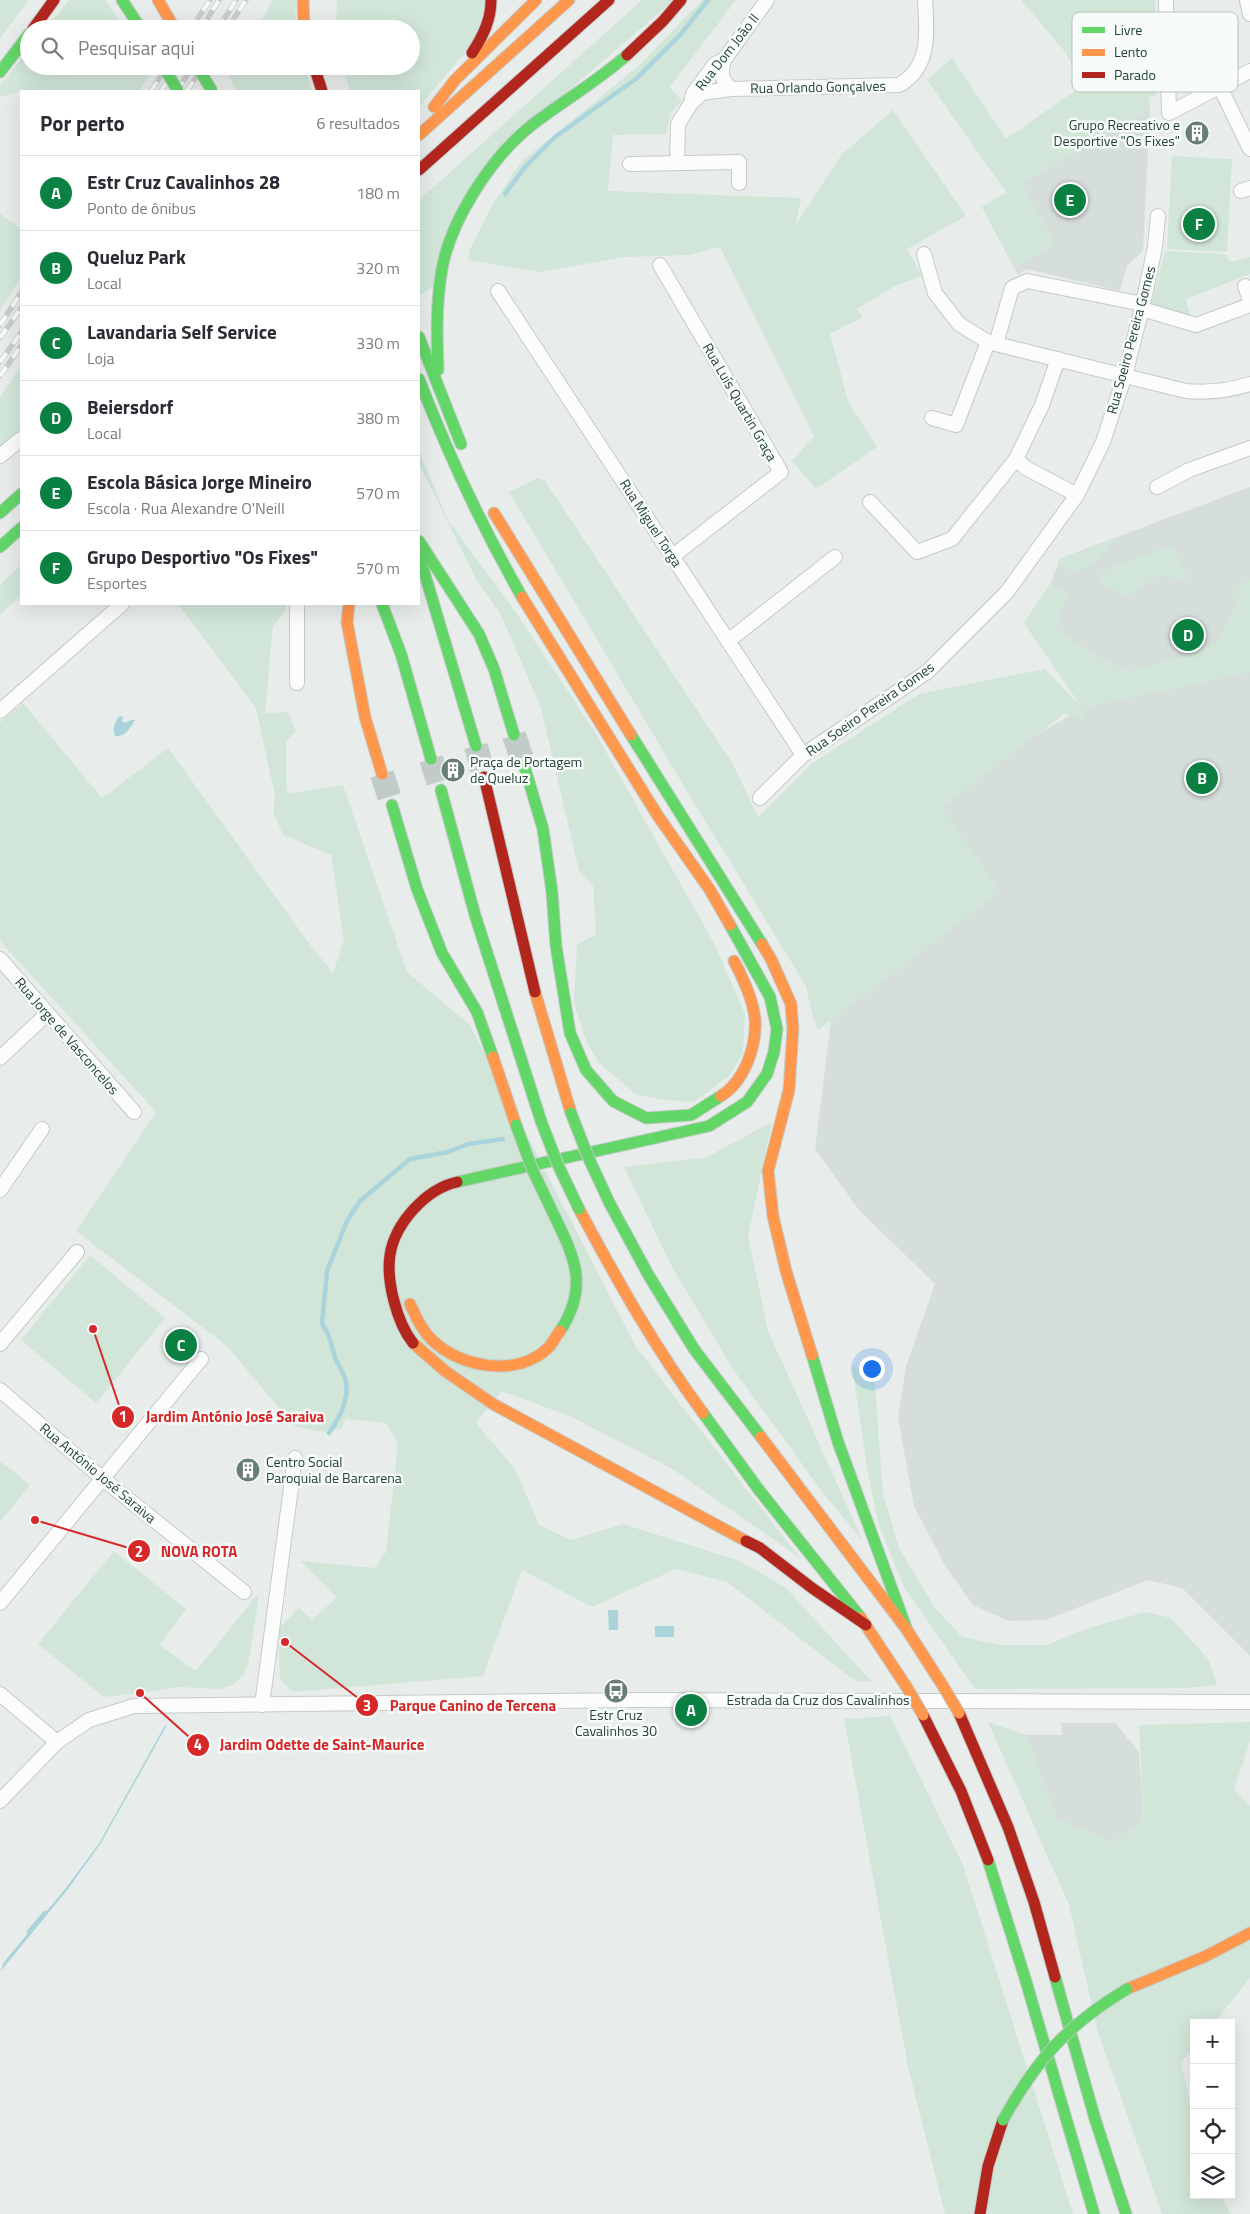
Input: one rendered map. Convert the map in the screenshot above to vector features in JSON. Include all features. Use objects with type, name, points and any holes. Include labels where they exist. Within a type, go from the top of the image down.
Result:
[{"type":"main road","points":[[40,20],[54,0]]},
{"type":"main road","points":[[122,0],[135,20]]},
{"type":"main road","points":[[158,0],[170,20]]},
{"type":"main road","points":[[303,0],[303,20]]},
{"type":"main road","points":[[420,125],[455,80],[483,37],[492,11],[491,0]]},
{"type":"main road","points":[[455,80],[536,0]]},
{"type":"main road","points":[[420,134],[569,0]]},
{"type":"main road","points":[[420,169],[609,0]]},
{"type":"main road","points":[[439,384],[436,317],[440,282],[458,218],[496,160],[530,126],[619,62],[663,21],[681,0]]},
{"type":"main road","points":[[0,72],[20,46]]},
{"type":"main road","points":[[168,75],[177,90]]},
{"type":"main road","points":[[202,75],[211,90]]},
{"type":"main road","points":[[317,75],[322,90]]},
{"type":"main road","points":[[420,339],[466,454]]},
{"type":"main road","points":[[420,383],[448,453],[490,539],[521,596],[658,816],[710,890],[770,997],[777,1029],[774,1052],[767,1074],[747,1102],[709,1126],[452,1183],[422,1199],[401,1226],[390,1256],[391,1288],[399,1317],[412,1342],[445,1371],[493,1404],[760,1548],[812,1588],[866,1625]]},
{"type":"main road","points":[[0,513],[20,495]]},
{"type":"main road","points":[[490,505],[508,538],[771,960],[790,1004],[793,1029],[789,1090],[768,1171],[773,1216],[786,1271],[838,1442],[907,1630]]},
{"type":"main road","points":[[468,519],[482,543],[521,596]]},
{"type":"main road","points":[[0,547],[20,529]]},
{"type":"main road","points":[[420,543],[479,634],[494,669],[514,734]]},
{"type":"main road","points":[[420,556],[476,746]]},
{"type":"main road","points":[[349,605],[346,622],[365,718],[382,774]]},
{"type":"main road","points":[[382,605],[401,654],[431,759]]},
{"type":"main road","points":[[524,766],[543,830],[552,892],[556,946],[570,1033],[586,1070],[613,1101],[646,1118],[691,1115],[730,1091],[750,1060],[756,1019],[744,979],[730,955]]},
{"type":"main road","points":[[484,777],[527,964],[571,1113],[589,1159],[610,1204],[649,1276],[694,1349],[907,1630],[959,1714],[1008,1827],[1034,1902],[1095,2119],[1126,2214]]},
{"type":"main road","points":[[441,790],[475,915],[541,1121],[558,1165],[579,1210],[621,1288],[669,1367],[758,1490],[866,1625],[923,1715],[953,1774],[983,1845],[1006,1912],[1067,2130],[1094,2214]]},
{"type":"main road","points":[[392,805],[417,889],[442,953],[477,1012],[533,1171],[574,1258],[577,1287],[568,1319],[546,1350],[514,1365],[484,1367],[456,1359],[433,1342],[414,1316],[406,1292]]},
{"type":"main road","points":[[658,816],[690,882]]},
{"type":"main road","points":[[779,1081],[792,1058]]},
{"type":"main road","points":[[486,1188],[607,1161]]},
{"type":"main road","points":[[980,2214],[982,2188],[991,2153],[1003,2120],[1021,2086],[1055,2042],[1089,2012],[1127,1989],[1206,1956],[1250,1933]]},
{"type":"street","name":"Rua Dom João II","points":[[677,163],[678,124],[691,104],[694,94],[715,64],[724,60],[767,0]]},
{"type":"street","name":"Rua Orlando Gonçalves","points":[[691,104],[702,93],[731,89],[899,85],[910,79],[917,72],[926,50],[925,0]]},
{"type":"street","points":[[1247,0],[1250,14]]},
{"type":"street","name":"Rua Orlando Gonçalves","points":[[724,60],[720,73],[723,81],[731,89]]},
{"type":"street","points":[[1238,77],[1250,71]]},
{"type":"street","points":[[1168,92],[1169,113],[1210,92]]},
{"type":"street","points":[[1222,92],[1250,149]]},
{"type":"street","points":[[630,164],[739,162],[739,183]]},
{"type":"street","name":"Rua Soeiro Pereira Gomes","points":[[760,798],[802,755],[927,672],[1006,592],[1077,496],[1103,442],[1125,375],[1143,306],[1155,246],[1158,216]]},
{"type":"street","points":[[924,254],[935,293],[959,324],[992,343],[1186,391],[1207,393],[1229,390],[1250,384]]},
{"type":"street","name":"Rua Luís Quartin Graça","points":[[660,265],[781,472],[673,556]]},
{"type":"street","points":[[932,418],[956,425],[992,343],[1012,288],[1027,281],[1143,306],[1196,325],[1250,305]]},
{"type":"street","points":[[1245,286],[1250,300]]},
{"type":"street","name":"Rua Miguel Torga","points":[[498,291],[802,755]]},
{"type":"street","points":[[870,502],[917,552],[952,539],[1016,459],[1042,405],[1058,359]]},
{"type":"street","points":[[0,456],[20,440]]},
{"type":"street","points":[[1157,487],[1189,470],[1250,448]]},
{"type":"street","points":[[1016,459],[1026,468],[1077,496]]},
{"type":"street","points":[[728,641],[835,557]]},
{"type":"street","points":[[0,711],[121,605]]},
{"type":"street","points":[[297,605],[297,683]]},
{"type":"street","name":"Rua Jorge de Vasconcelos","points":[[0,959],[134,1112]]},
{"type":"street","points":[[0,1058],[47,1014]]},
{"type":"street","points":[[0,1190],[42,1129]]},
{"type":"street","points":[[0,1344],[76,1252]]},
{"type":"street","points":[[0,1603],[201,1359]]},
{"type":"street","name":"Rua António José Saraiva","points":[[0,1390],[103,1478],[244,1592]]},
{"type":"street","points":[[262,1704],[295,1458]]},
{"type":"street","points":[[0,1694],[57,1742]]},
{"type":"street","name":"Estrada da Cruz dos Cavalinhos","points":[[0,1801],[57,1742],[89,1720],[134,1706],[638,1700],[1250,1702]]},
{"type":"shaded area","points":[[1150,108],[1143,251],[1127,266],[1120,291],[1026,269],[1018,275],[982,207]]},
{"type":"shaded area","points":[[1250,487],[1250,1656],[1182,1588],[1148,1580],[1046,1620],[1008,1621],[973,1605],[944,1564],[914,1506],[898,1418],[906,1366],[935,1284],[859,1210],[815,1149],[832,1013],[919,802],[1083,708],[1024,623],[1050,584],[1061,558]]},
{"type":"shaded area","points":[[1061,1723],[1115,1723],[1139,1752],[1144,1821],[1112,1842],[1057,1819],[1026,1735],[1062,1735]]},
{"type":"green space","points":[[2,0],[28,0],[0,39],[0,2]]},
{"type":"green space","points":[[69,0],[105,0],[119,20],[53,20]]},
{"type":"green space","points":[[273,0],[296,0],[295,20],[262,20]]},
{"type":"green space","points":[[337,0],[485,0],[478,37],[420,106],[420,90],[350,90],[346,75],[420,75],[420,20],[336,20]]},
{"type":"green space","points":[[642,0],[674,0],[495,154],[434,286],[420,295],[420,199]]},
{"type":"green space","points":[[702,0],[736,0],[670,87],[682,101],[671,113],[666,134],[613,135],[608,191],[801,198],[796,224],[842,154],[893,110],[966,216],[907,249],[922,276],[895,286],[857,309],[863,317],[830,334],[848,401],[877,447],[816,489],[792,461],[814,436],[720,247],[689,255],[625,257],[540,272],[468,260],[470,249],[494,202],[522,161],[640,65]]},
{"type":"green space","points":[[1021,0],[1155,0],[1156,12],[1072,12],[1072,65],[1065,52]]},
{"type":"green space","points":[[952,58],[1006,139],[1073,92],[1156,92],[1156,96],[1149,97],[1150,108],[1023,183],[1055,245],[1015,267],[982,207],[1006,192],[927,80]]},
{"type":"green space","points":[[20,61],[20,75],[150,75],[140,90],[20,90],[0,97],[0,85]]},
{"type":"green space","points":[[307,75],[312,90],[236,90],[229,76]]},
{"type":"green space","points":[[1172,156],[1232,159],[1227,252],[1167,249]]},
{"type":"green space","points":[[0,213],[20,229],[20,279],[0,310]]},
{"type":"green space","points":[[1165,251],[1226,254],[1230,262],[1250,257],[1250,274],[1186,299],[1191,319],[1150,308]]},
{"type":"green space","points":[[20,367],[20,436],[0,452],[0,397]]},
{"type":"green space","points":[[420,453],[448,520],[519,617],[596,734],[715,945],[745,1014],[743,1053],[730,1075],[694,1102],[664,1100],[637,1095],[600,1064],[587,1043],[574,1003],[577,945],[596,934],[593,885],[579,871],[541,708],[501,615],[476,579],[420,466]]},
{"type":"green space","points":[[538,478],[545,481],[733,764],[758,817],[811,764],[919,694],[1045,669],[1080,705],[1024,623],[1050,584],[1067,594],[1056,629],[1095,655],[1130,672],[1215,645],[1237,604],[1231,600],[1242,584],[1250,580],[1250,672],[1083,708],[1086,720],[1064,714],[942,807],[1000,892],[818,1030],[813,1018],[806,986],[690,796],[509,492]]},
{"type":"green space","points":[[1113,539],[1107,550],[1084,569],[1071,571],[1057,564],[1061,558]]},
{"type":"green space","points":[[1173,545],[1188,580],[1158,576],[1127,596],[1102,584],[1099,577],[1110,568]]},
{"type":"green space","points":[[20,566],[20,596],[0,615],[0,585]]},
{"type":"green space","points":[[179,605],[286,605],[286,610],[273,626],[265,713],[288,712],[296,731],[286,741],[287,794],[343,785],[407,972],[470,1025],[636,1347],[800,1558],[674,1470],[572,1417],[501,1391],[476,1423],[515,1469],[539,1525],[571,1540],[623,1524],[740,1561],[786,1588],[872,1682],[855,1681],[727,1582],[676,1569],[592,1607],[522,1570],[483,1676],[293,1692],[280,1679],[278,1629],[299,1608],[312,1620],[337,1597],[300,1561],[374,1568],[386,1552],[398,1444],[386,1423],[346,1419],[341,1429],[322,1432],[294,1426],[227,1346],[76,1231],[156,1112],[0,941],[0,722],[23,703],[102,798],[168,748],[311,946],[333,973],[344,940],[331,855],[283,835],[273,812],[275,796],[256,708]]},
{"type":"green space","points":[[772,1122],[748,1236],[768,1331],[863,1541],[823,1493],[733,1369],[671,1265],[624,1167],[707,1157]]},
{"type":"green space","points":[[90,1255],[165,1318],[96,1403],[21,1340]]},
{"type":"green space","points":[[852,1366],[874,1372],[883,1494],[899,1548],[935,1608],[962,1637],[1002,1645],[1047,1645],[1086,1629],[1145,1612],[1171,1618],[1209,1660],[1217,1685],[1185,1688],[975,1689],[904,1587],[879,1526],[868,1474]]},
{"type":"green space","points":[[0,1461],[30,1485],[0,1522]]},
{"type":"green space","points":[[114,1551],[186,1609],[160,1645],[196,1671],[255,1597],[259,1597],[248,1665],[243,1676],[232,1685],[221,1689],[176,1687],[104,1697],[38,1644]]},
{"type":"green space","points":[[890,1716],[963,1865],[1073,2214],[945,2214],[908,2067],[844,1719]]},
{"type":"green space","points":[[988,1722],[1026,1735],[1057,1819],[1112,1842],[1144,1821],[1139,1725],[1250,1722],[1250,1741],[1234,1790],[1250,1806],[1250,1978],[1217,2019],[1190,2019],[1190,2052],[1181,2063],[1190,2104],[1190,2199],[1222,2199],[1231,2214],[1162,2214],[1098,2032],[1069,1905]]},
{"type":"water","points":[[119,716],[123,717],[122,721],[125,723],[135,720],[125,733],[115,736],[115,723]]},
{"type":"water","points":[[608,1610],[618,1610],[618,1630],[609,1630]]},
{"type":"water","points":[[655,1626],[674,1626],[674,1637],[655,1637]]},
{"type":"water","points":[[167,1725],[101,1843],[68,1889],[0,1972],[4,1962],[66,1888],[100,1842],[164,1727]]},
{"type":"waterway","points":[[505,194],[525,167],[555,137],[637,78],[681,34],[708,0]]},
{"type":"waterway","points":[[329,1433],[343,1407],[346,1385],[329,1337],[322,1324],[327,1271],[347,1221],[360,1201],[410,1159],[448,1152],[468,1144],[503,1139]]},
{"type":"waterway","points":[[29,1932],[45,1913]]},
{"type":"tunnel","points":[[514,735],[524,765]]},
{"type":"tunnel","points":[[476,746],[484,777]]},
{"type":"tunnel","points":[[431,759],[441,790]]},
{"type":"tunnel","points":[[382,774],[392,805]]},
{"type":"railway","points":[[197,20],[210,0]]},
{"type":"railway","points":[[207,20],[219,0]]},
{"type":"railway","points":[[224,20],[236,0]]},
{"type":"railway","points":[[233,20],[246,0]]},
{"type":"railway","points":[[152,90],[161,75]]},
{"type":"railway","points":[[162,90],[171,75]]},
{"type":"railway","points":[[178,90],[187,75]]},
{"type":"railway","points":[[188,90],[197,75]]},
{"type":"railway","points":[[0,325],[20,295]]},
{"type":"railway","points":[[0,338],[20,309]]},
{"type":"railway","points":[[0,362],[20,334]]},
{"type":"railway","points":[[0,376],[20,347]]},
{"type":"traffic: fast","points":[[122,0],[135,20]]},
{"type":"traffic: fast","points":[[0,72],[20,46]]},
{"type":"traffic: fast","points":[[438,370],[439,287],[445,255],[452,234],[474,192],[501,155],[517,138],[627,55]]},
{"type":"traffic: fast","points":[[168,75],[177,90]]},
{"type":"traffic: fast","points":[[202,75],[211,90]]},
{"type":"traffic: fast","points":[[420,340],[461,444]]},
{"type":"traffic: fast","points":[[420,381],[466,490],[522,597]]},
{"type":"traffic: fast","points":[[0,513],[20,495]]},
{"type":"traffic: fast","points":[[0,547],[20,529]]},
{"type":"traffic: fast","points":[[420,543],[479,634],[494,669],[514,735]]},
{"type":"traffic: fast","points":[[420,558],[476,746]]},
{"type":"traffic: fast","points":[[382,605],[401,654],[431,759]]},
{"type":"traffic: fast","points":[[631,735],[762,944]]},
{"type":"traffic: fast","points":[[524,765],[543,829],[552,892],[556,946],[570,1033],[586,1070],[613,1101],[646,1118],[691,1115],[721,1096]]},
{"type":"traffic: fast","points":[[441,790],[475,915],[541,1121]]},
{"type":"traffic: fast","points":[[392,805],[417,889],[442,953],[477,1012],[493,1057]]},
{"type":"traffic: fast","points":[[457,1182],[709,1126],[747,1102],[767,1074],[774,1052],[777,1029],[770,997],[730,925]]},
{"type":"traffic: fast","points":[[571,1113],[589,1159],[610,1204]]},
{"type":"traffic: fast","points":[[541,1121],[558,1165],[579,1209]]},
{"type":"traffic: fast","points":[[516,1125],[533,1171],[554,1215]]},
{"type":"traffic: fast","points":[[610,1204],[649,1276],[694,1349],[761,1437]]},
{"type":"traffic: fast","points":[[554,1215],[568,1245],[576,1273],[574,1300],[569,1315],[560,1331]]},
{"type":"traffic: fast","points":[[812,1355],[838,1442],[907,1630]]},
{"type":"traffic: fast","points":[[703,1413],[759,1490],[861,1618]]},
{"type":"traffic: fast","points":[[988,1860],[1025,1978],[1094,2214]]},
{"type":"traffic: fast","points":[[1055,1977],[1095,2119],[1126,2214]]},
{"type":"traffic: fast","points":[[1003,2120],[1028,2079],[1055,2045],[1087,2016],[1127,1989]]},
{"type":"traffic: slow","points":[[158,0],[170,20]]},
{"type":"traffic: slow","points":[[303,0],[304,20]]},
{"type":"traffic: slow","points":[[434,107],[455,80],[536,0]]},
{"type":"traffic: slow","points":[[420,134],[569,0]]},
{"type":"traffic: slow","points":[[494,513],[631,735]]},
{"type":"traffic: slow","points":[[522,597],[658,816],[710,890],[730,925]]},
{"type":"traffic: slow","points":[[349,605],[347,622],[365,717],[382,774]]},
{"type":"traffic: slow","points":[[762,944],[771,959],[791,1004],[793,1029],[789,1090],[768,1171],[773,1216],[786,1271],[812,1355]]},
{"type":"traffic: slow","points":[[721,1096],[729,1090],[742,1073],[754,1040],[754,1011],[750,996],[734,961]]},
{"type":"traffic: slow","points":[[535,992],[571,1113]]},
{"type":"traffic: slow","points":[[493,1057],[516,1125]]},
{"type":"traffic: slow","points":[[579,1209],[637,1313],[703,1413]]},
{"type":"traffic: slow","points":[[410,1304],[425,1332],[444,1350],[474,1363],[490,1366],[522,1363],[536,1357],[549,1347],[560,1331]]},
{"type":"traffic: slow","points":[[413,1343],[445,1371],[493,1404],[746,1541]]},
{"type":"traffic: slow","points":[[761,1437],[907,1630],[943,1686]]},
{"type":"traffic: slow","points":[[861,1618],[906,1686]]},
{"type":"traffic: slow","points":[[906,1686],[923,1715]]},
{"type":"traffic: slow","points":[[943,1686],[959,1713]]},
{"type":"traffic: slow","points":[[1127,1989],[1206,1956],[1250,1933]]},
{"type":"traffic: jam","points":[[40,20],[54,0]]},
{"type":"traffic: jam","points":[[472,53],[486,28],[491,0]]},
{"type":"traffic: jam","points":[[420,169],[609,0]]},
{"type":"traffic: jam","points":[[627,55],[663,21],[681,0]]},
{"type":"traffic: jam","points":[[317,75],[322,90]]},
{"type":"traffic: jam","points":[[484,777],[535,992]]},
{"type":"traffic: jam","points":[[413,1343],[402,1324],[391,1289],[389,1265],[393,1243],[405,1220],[423,1200],[445,1186],[457,1182]]},
{"type":"traffic: jam","points":[[746,1541],[760,1548],[812,1588],[866,1625]]},
{"type":"traffic: jam","points":[[959,1713],[1008,1827],[1034,1902],[1055,1977]]},
{"type":"traffic: jam","points":[[923,1715],[961,1791],[988,1860]]},
{"type":"traffic: jam","points":[[980,2214],[988,2166],[1003,2120]]},
{"type":"place","name":"Grupo Recreativo e Desportive \"Os Fixes\"","points":[[1197,133]]},
{"type":"place","name":"Escola Básica Jorge Mineiro","points":[[1070,200]]},
{"type":"place","name":"Grupo Desportivo \"Os Fixes\"","points":[[1199,224]]},
{"type":"place","name":"Beiersdorf","points":[[1188,635]]},
{"type":"place","name":"Praça de Portagem de Queluz","points":[[453,770]]},
{"type":"place","name":"Queluz Park","points":[[1202,778]]},
{"type":"place","name":"Jardim António José Saraiva","points":[[93,1329]]},
{"type":"place","name":"Lavandaria Self Service","points":[[181,1345]]},
{"type":"place","name":"Centro Social Paroquial de Barcarena","points":[[248,1470]]},
{"type":"place","name":"NOVA ROTA","points":[[35,1520]]},
{"type":"place","name":"Parque Canino de Tercena","points":[[285,1642]]},
{"type":"place","name":"Estr Cruz Cavalinhos 30","points":[[616,1691]]},
{"type":"place","name":"Jardim Odette de Saint-Maurice","points":[[140,1693]]},
{"type":"place","name":"Estr Cruz Cavalinhos 28","points":[[691,1710]]}]
